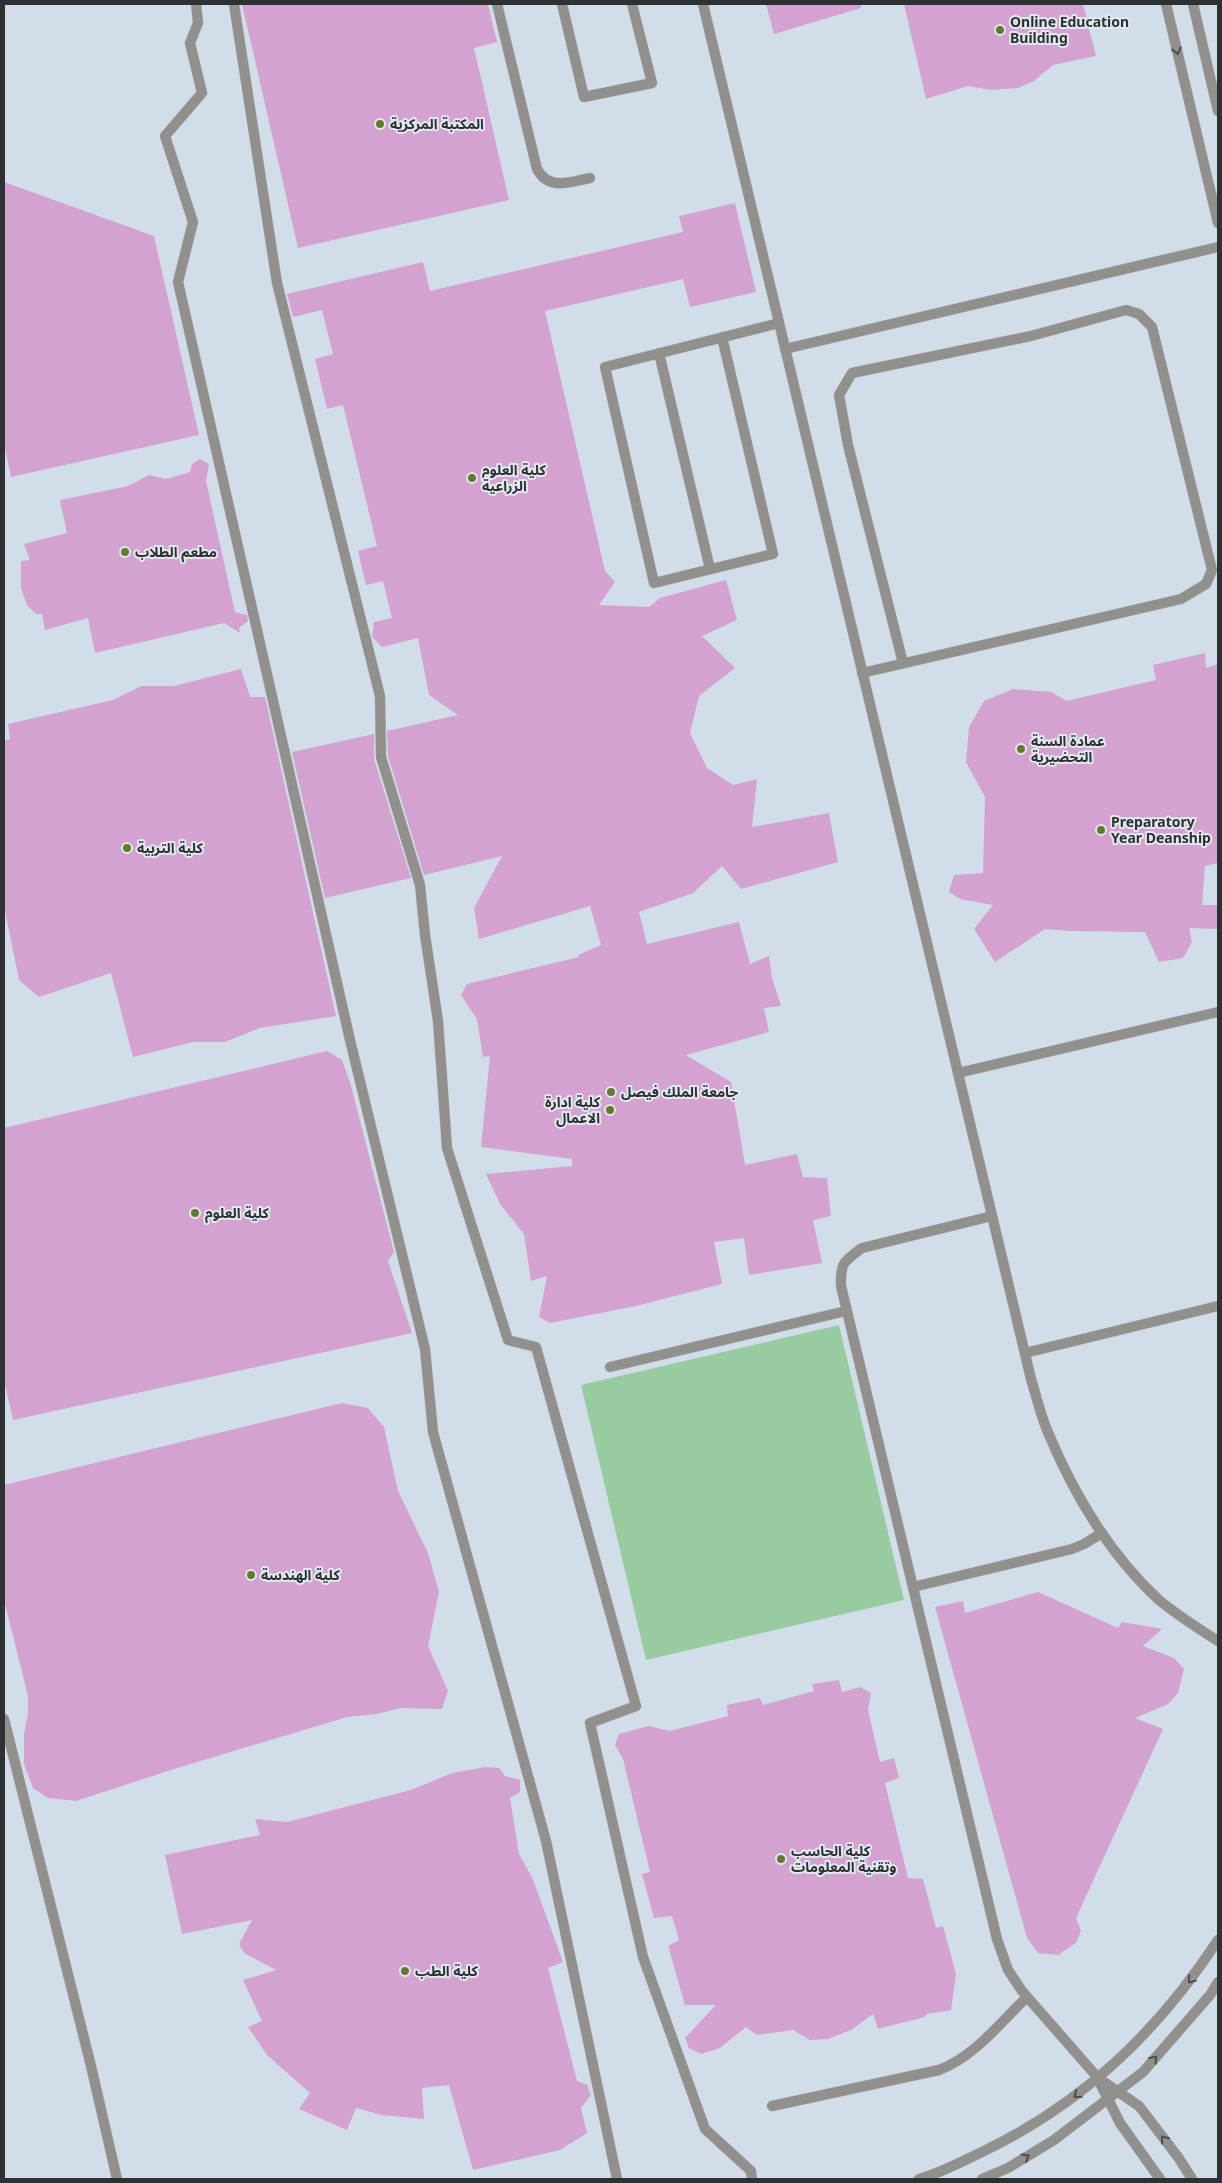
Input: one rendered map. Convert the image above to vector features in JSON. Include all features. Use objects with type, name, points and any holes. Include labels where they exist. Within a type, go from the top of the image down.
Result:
[{"type":"street","points":[[196,4],[198,23],[190,43],[202,93],[165,136],[193,222],[178,282],[346,1020],[425,1349],[433,1432],[546,1841],[618,2179]]},
{"type":"street","points":[[234,4],[277,283],[380,696],[381,757],[420,885],[425,935],[438,1021],[448,1148],[508,1340],[536,1348],[636,1706],[590,1723],[643,1957],[705,2129],[751,2171],[752,2179]]},
{"type":"street","points":[[497,4],[537,169],[542,178],[552,184],[590,178]]},
{"type":"street","points":[[562,4],[584,97],[652,83],[632,4]]},
{"type":"street","points":[[703,4],[992,1216],[1025,1353],[1046,1428],[1066,1472],[1120,1560],[1160,1600],[1218,1641]]},
{"type":"street","points":[[1166,4],[1218,222]]},
{"type":"street","points":[[1193,4],[1218,111]]},
{"type":"street","points":[[785,349],[1218,247]]},
{"type":"street","points":[[862,673],[1181,599],[1206,584],[1212,570],[1169,395],[1152,327],[1139,314],[1126,310],[1031,336],[852,373],[839,396],[848,445],[903,663]]},
{"type":"street","points":[[722,337],[773,554],[654,583],[605,367],[722,337],[779,323]]},
{"type":"street","points":[[659,353],[710,569]]},
{"type":"street","points":[[958,1073],[1218,1012]]},
{"type":"street","points":[[992,1216],[862,1248],[845,1260],[840,1270],[846,1311],[996,1939],[1008,1970],[1027,1997],[1098,2078],[1139,2106],[1178,2157],[1192,2179]]},
{"type":"street","points":[[1025,1353],[1218,1306]]},
{"type":"street","points":[[610,1367],[846,1311]]},
{"type":"street","points":[[913,1587],[1072,1549],[1084,1544],[1102,1532]]},
{"type":"street","points":[[4,1722],[20,1778],[117,2179]]},
{"type":"street","points":[[919,2179],[988,2149],[1040,2121],[1077,2096],[1127,2053],[1159,2019],[1193,1979],[1218,1940]]},
{"type":"street","points":[[982,2179],[1008,2168],[1054,2140],[1142,2072],[1192,2016],[1218,1982]]},
{"type":"street","points":[[772,2106],[950,2066],[966,2056],[1027,1997]]},
{"type":"street","points":[[1098,2078],[1120,2123],[1160,2179]]},
{"type":"shaded area","name":"جامعة الملك فيصل","points":[[4,4],[1218,4],[1218,2179],[4,2179]]},
{"type":"green space","points":[[839,1325],[904,1600],[646,1660],[581,1385]]},
{"type":"building","name":"المكتبة المركزية","points":[[242,4],[488,4],[497,42],[474,48],[509,200],[298,248]]},
{"type":"building","points":[[766,4],[861,4],[861,8],[774,34]]},
{"type":"building","name":"Online Education Building","points":[[904,4],[1083,4],[1096,56],[1053,65],[1034,81],[1018,88],[991,90],[968,86],[926,99]]},
{"type":"building","points":[[4,182],[154,236],[199,435],[11,477],[4,443]]},
{"type":"building","points":[[735,203],[756,292],[690,307],[683,279],[545,311],[605,571],[615,582],[599,605],[649,607],[660,598],[726,580],[737,620],[702,636],[735,668],[699,696],[690,733],[707,768],[733,785],[757,779],[752,827],[829,813],[838,862],[741,889],[722,866],[693,893],[639,912],[647,944],[739,922],[750,964],[769,956],[772,978],[781,1006],[764,1008],[769,1032],[686,1055],[731,1082],[745,1165],[797,1154],[803,1177],[827,1178],[831,1216],[813,1220],[822,1263],[749,1275],[744,1238],[714,1242],[722,1284],[636,1306],[550,1323],[539,1317],[547,1276],[531,1281],[524,1234],[500,1204],[486,1174],[572,1166],[572,1159],[481,1147],[490,1056],[483,1057],[477,1019],[461,995],[467,984],[579,957],[578,955],[601,945],[590,906],[479,939],[474,908],[502,856],[424,875],[388,756],[387,731],[458,715],[429,695],[418,638],[382,647],[372,637],[374,622],[392,618],[383,581],[366,585],[358,551],[377,546],[343,405],[327,409],[315,359],[333,354],[322,310],[293,317],[287,294],[423,262],[430,291],[683,232],[679,216]]},
{"type":"building","name":"مطعم الطلاب","points":[[200,459],[209,464],[206,481],[235,612],[247,615],[248,621],[239,628],[240,633],[224,623],[95,653],[88,618],[45,630],[42,614],[36,614],[27,605],[21,588],[21,561],[30,560],[24,544],[67,533],[60,500],[128,486],[149,475],[166,479],[190,472],[192,464]]},
{"type":"building","name":"Preparatory Year Deanship","points":[[1205,653],[1206,668],[1218,664],[1218,863],[1205,866],[1202,905],[1218,905],[1218,929],[1189,928],[1192,942],[1183,958],[1159,962],[1145,932],[1045,929],[995,962],[974,929],[993,905],[960,899],[949,892],[954,875],[983,873],[985,797],[966,762],[969,727],[984,701],[1013,689],[1052,692],[1066,701],[1156,680],[1153,665]]},
{"type":"building","name":"كلية التربية","points":[[241,669],[250,697],[265,697],[336,1016],[260,1028],[225,1042],[193,1042],[133,1057],[111,973],[39,997],[19,980],[4,906],[4,741],[10,739],[8,724],[113,700],[141,686],[174,686]]},
{"type":"building","points":[[374,734],[374,759],[411,878],[325,898],[292,752]]},
{"type":"building","name":"كلية العلوم","points":[[327,1051],[342,1060],[350,1082],[394,1252],[388,1261],[412,1333],[13,1420],[4,1380],[4,1128]]},
{"type":"building","points":[[342,1403],[368,1408],[384,1427],[398,1491],[428,1553],[439,1592],[428,1646],[448,1691],[442,1709],[400,1708],[377,1714],[347,1717],[174,1769],[76,1801],[48,1798],[33,1788],[24,1764],[24,1734],[28,1714],[28,1696],[4,1600],[4,1485]]},
{"type":"building","points":[[1038,1592],[1118,1628],[1122,1622],[1162,1629],[1143,1646],[1174,1658],[1184,1669],[1178,1693],[1168,1704],[1135,1718],[1163,1729],[1076,1918],[1081,1931],[1076,1943],[1058,1955],[1038,1953],[1027,1938],[935,1607],[963,1601],[965,1613]]},
{"type":"building","name":"كلية الحاسب وتقنية المعلومات","points":[[839,1680],[842,1692],[860,1687],[871,1693],[868,1710],[880,1762],[894,1758],[899,1778],[885,1783],[908,1878],[923,1879],[936,1928],[943,1926],[956,1974],[951,2010],[927,2014],[925,2017],[878,2029],[873,2014],[851,2030],[828,2039],[810,2040],[793,2030],[757,2035],[746,2027],[720,2048],[701,2054],[689,2048],[685,2038],[716,2005],[685,2005],[668,1946],[679,1940],[672,1916],[654,1918],[642,1874],[650,1872],[623,1759],[615,1745],[619,1734],[649,1726],[670,1731],[728,1716],[727,1705],[760,1698],[763,1705],[814,1691],[812,1684]]},
{"type":"building","name":"كلية الطب","points":[[485,1767],[499,1768],[505,1776],[520,1780],[520,1792],[510,1798],[519,1854],[532,1877],[563,1962],[548,1968],[577,2081],[587,2085],[591,2095],[581,2108],[587,2133],[560,2150],[473,2170],[449,2085],[422,2088],[424,2119],[382,2115],[356,2108],[347,2130],[299,2109],[310,2093],[267,2055],[248,2027],[262,2021],[243,1980],[276,1970],[244,1953],[239,1944],[252,1920],[182,1934],[165,1855],[260,1835],[255,1819],[287,1822],[411,1790],[452,1773]]},
{"type":"place","name":"Online Education Building","points":[[1000,30]]},
{"type":"place","name":"المكتبة المركزية","points":[[380,124]]},
{"type":"place","name":"كلية العلوم الزراعية","points":[[472,478]]},
{"type":"place","name":"مطعم الطلاب","points":[[125,552]]},
{"type":"place","name":"عمادة السنة التحضيرية","points":[[1021,749]]},
{"type":"place","name":"Preparatory Year Deanship","points":[[1101,830]]},
{"type":"place","name":"كلية التربية","points":[[127,848]]},
{"type":"place","name":"جامعة الملك فيصل","points":[[611,1092]]},
{"type":"place","name":"كلية ادارة الاعمال","points":[[610,1110]]},
{"type":"place","name":"كلية العلوم","points":[[195,1213]]},
{"type":"place","name":"كلية الهندسة","points":[[251,1575]]},
{"type":"place","name":"كلية الحاسب وتقنية المعلومات","points":[[781,1859]]},
{"type":"place","name":"كلية الطب","points":[[405,1971]]}]
